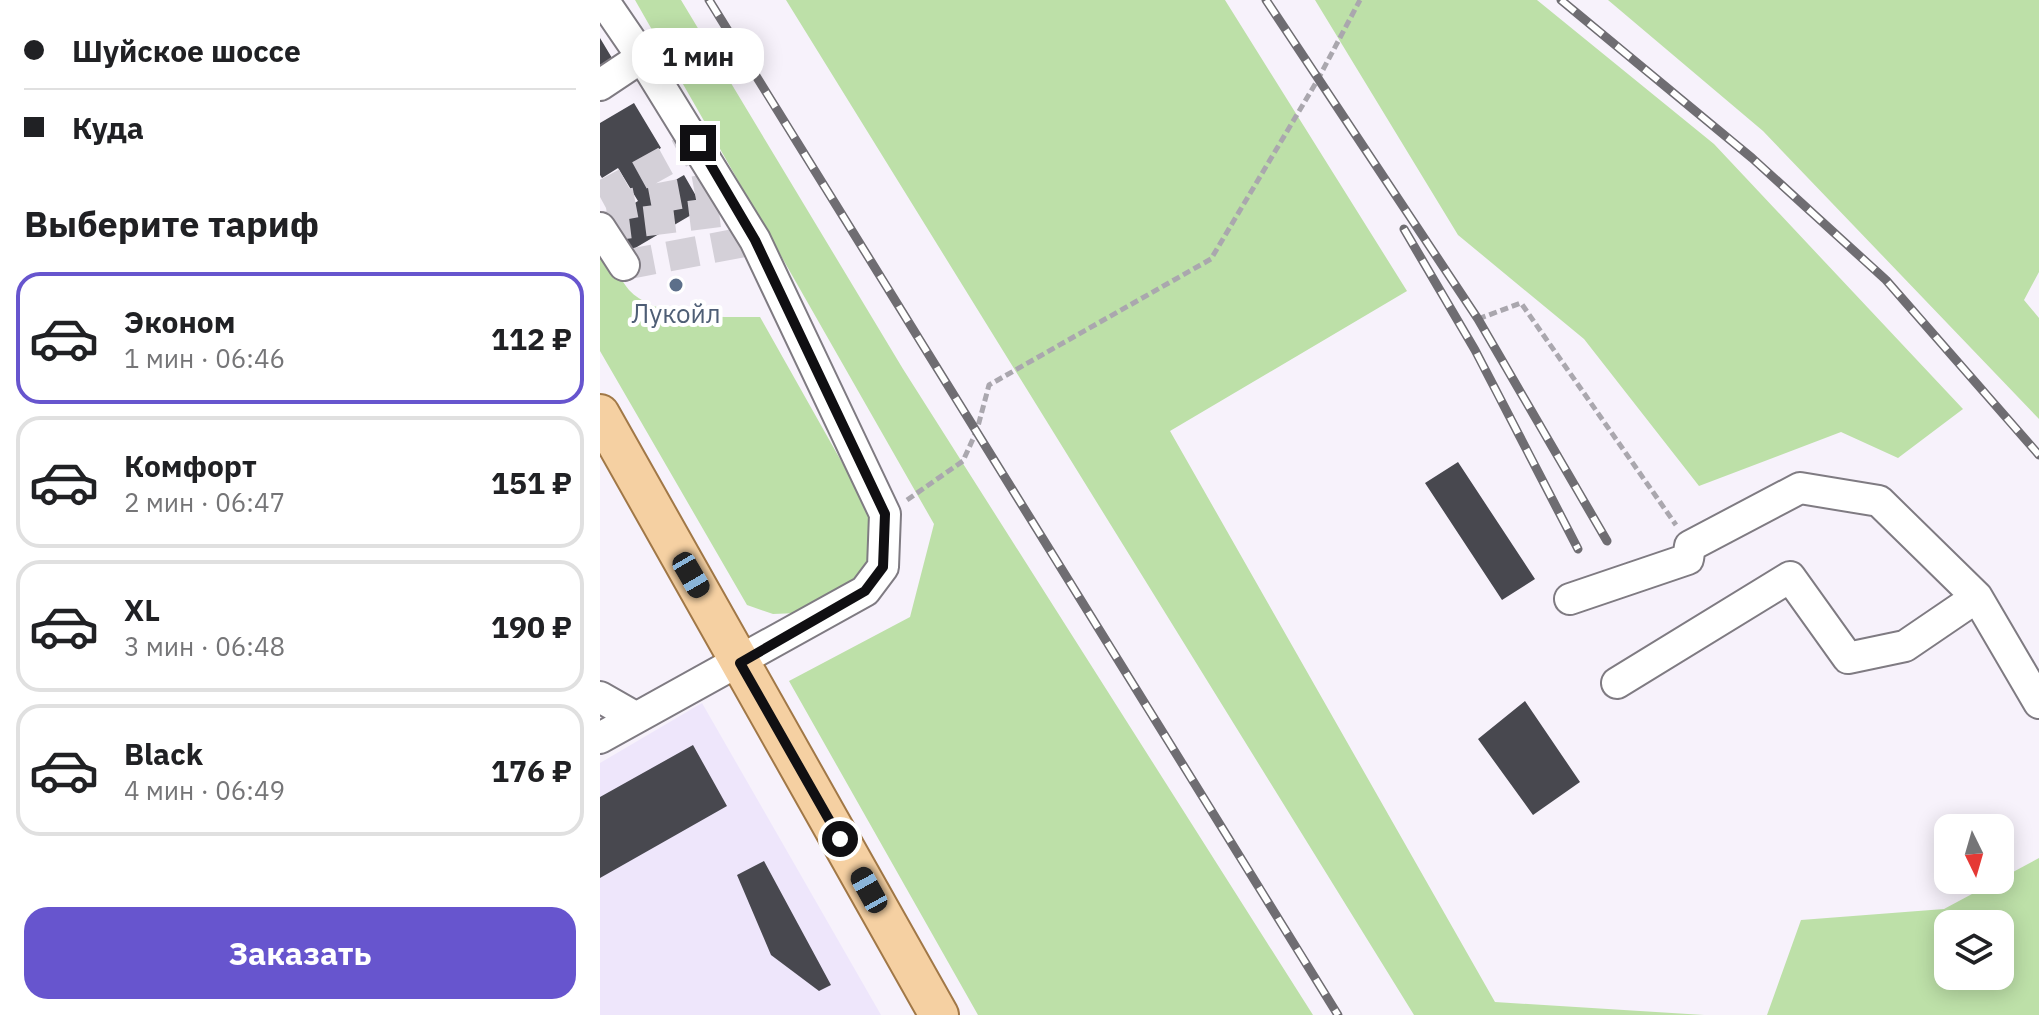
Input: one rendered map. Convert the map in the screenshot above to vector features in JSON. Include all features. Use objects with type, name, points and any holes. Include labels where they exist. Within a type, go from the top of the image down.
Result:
[{"type":"main road","points":[[600,414],[939,1015]]},
{"type":"lane","points":[[600,738],[865,591],[883,567],[885,514],[755,240],[642,57],[603,0]]},
{"type":"lane","points":[[600,85],[642,57]]},
{"type":"lane","points":[[600,228],[624,265]]},
{"type":"lane","points":[[1570,599],[1688,559],[1690,546],[1800,488],[1879,501],[1977,597],[2039,703]]},
{"type":"lane","points":[[1617,683],[1790,577],[1848,658],[1905,646],[1977,597]]},
{"type":"lane","points":[[600,697],[635,717]]},
{"type":"path","points":[[885,514],[963,461],[977,430],[989,385],[1211,259],[1317,81],[1360,0]]},
{"type":"path","points":[[1478,319],[1521,303],[1690,546]]},
{"type":"shaded area","points":[[702,703],[881,1015],[600,1015],[600,763]]},
{"type":"green space","points":[[635,0],[681,0],[903,369],[1313,1015],[978,1015],[789,681],[910,617],[934,524]]},
{"type":"green space","points":[[786,0],[1225,0],[1407,291],[1170,431],[1495,1002],[1704,1015],[1414,1015]]},
{"type":"green space","points":[[1315,0],[1537,0],[1714,144],[1963,409],[1898,458],[1841,432],[1699,486],[1584,339],[1458,235]]},
{"type":"green space","points":[[1608,0],[2039,0],[2039,272],[2024,300],[2039,318],[2039,419],[1763,131]]},
{"type":"green space","points":[[600,242],[629,290],[641,300],[691,315],[760,317],[871,514],[877,548],[863,575],[798,613],[773,614],[747,605],[600,351]]},
{"type":"green space","points":[[2039,858],[2039,1015],[1767,1015],[1801,920],[1944,909],[1972,894],[2014,894],[2014,871]]},
{"type":"building","points":[[600,38],[612,58],[600,65]]},
{"type":"building","points":[[634,103],[661,148],[637,162],[655,192],[684,175],[703,208],[625,254],[605,221],[638,201],[618,168],[602,178],[600,175],[600,123]]},
{"type":"building","points":[[1458,462],[1535,579],[1502,600],[1425,483]]},
{"type":"building","points":[[1525,701],[1580,782],[1533,815],[1478,739]]},
{"type":"building","points":[[693,745],[727,806],[600,878],[600,797]]},
{"type":"building","points":[[764,861],[831,985],[819,991],[771,955],[737,875]]},
{"type":"tunnel","points":[[600,197],[698,143]]},
{"type":"tunnel","points":[[606,208],[722,186]]},
{"type":"tunnel","points":[[600,227],[736,210]]},
{"type":"tunnel","points":[[624,265],[755,240]]},
{"type":"railway","points":[[709,0],[1338,1015]]},
{"type":"railway","points":[[1266,0],[1478,319],[1607,541]]},
{"type":"railway","points":[[1561,0],[1752,158],[1886,280],[2039,455]]},
{"type":"railway","points":[[1404,229],[1475,350],[1578,549]]},
{"type":"place","name":"Лукойл","points":[[676,285]]},
{"type":"route","points":[[698,143],[755,240],[885,514],[883,567],[865,591],[740,663],[840,839]]}]
